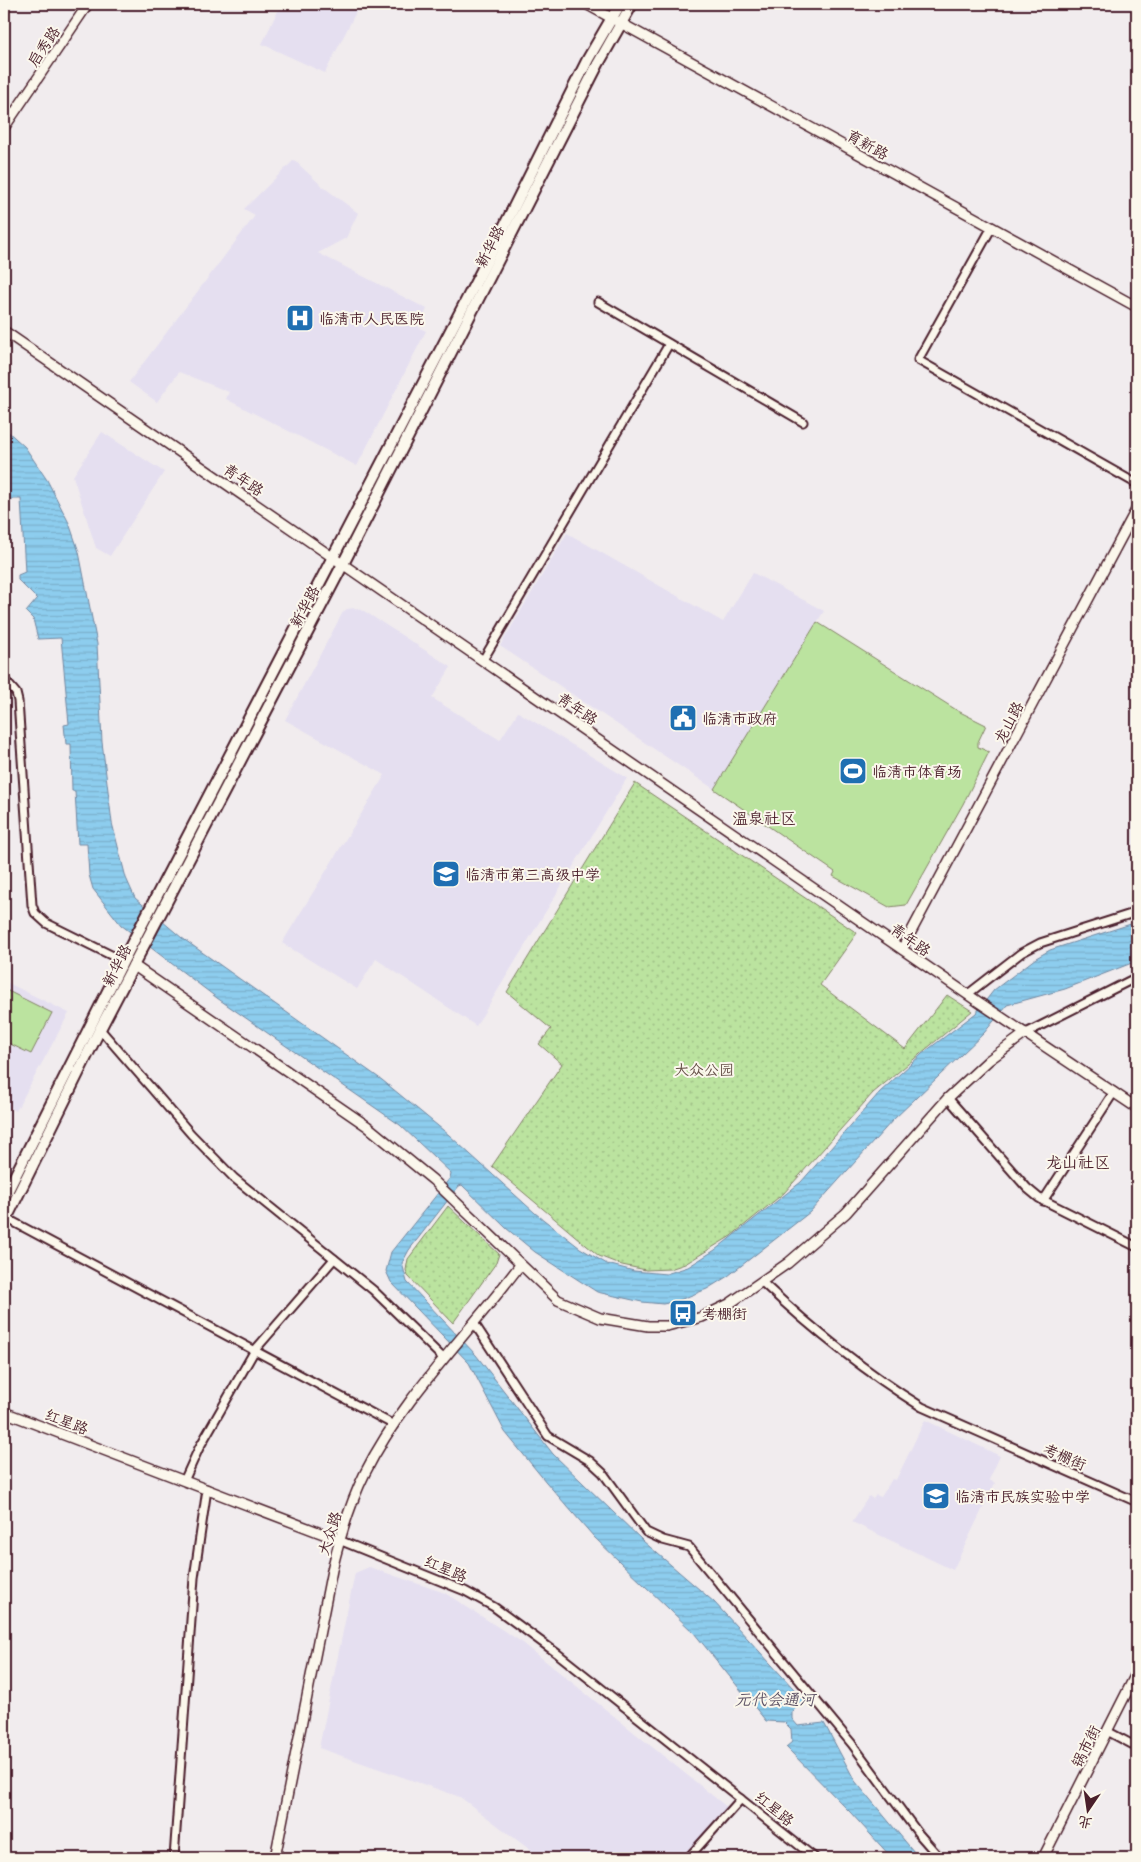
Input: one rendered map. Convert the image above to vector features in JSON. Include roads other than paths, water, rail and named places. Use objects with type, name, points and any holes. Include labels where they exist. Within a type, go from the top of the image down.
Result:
[{"type":"main road","name":"新华路","points":[[4,1198],[129,949],[334,558],[588,59],[620,4]]},
{"type":"main road","name":"新华路","points":[[5,1220],[138,955],[343,564],[598,64],[632,4]]},
{"type":"street","name":"启秀路","points":[[4,128],[88,4]]},
{"type":"street","name":"育新路","points":[[586,4],[1137,306]]},
{"type":"street","points":[[992,227],[918,360],[1137,484]]},
{"type":"street","points":[[598,302],[802,422]]},
{"type":"street","name":"青年路","points":[[4,331],[902,949],[1137,1108]]},
{"type":"street","points":[[483,660],[669,344]]},
{"type":"street","name":"龙山路","points":[[902,949],[1137,508]]},
{"type":"street","points":[[4,679],[13,688],[18,701],[32,905],[36,913],[46,923],[123,961]]},
{"type":"street","points":[[968,994],[1021,953],[1040,943],[1137,912]]},
{"type":"street","points":[[133,965],[367,1126],[433,1180],[558,1300],[583,1312],[614,1322],[648,1326],[667,1326],[702,1317],[729,1304],[762,1282],[788,1263],[846,1213],[948,1098],[989,1060],[1026,1033],[1137,977]]},
{"type":"street","points":[[100,1029],[191,1134],[234,1178],[373,1290],[444,1359]]},
{"type":"street","points":[[1043,1201],[1114,1092]]},
{"type":"street","points":[[948,1098],[1027,1188],[1043,1201],[1137,1247]]},
{"type":"street","points":[[5,1220],[394,1425]]},
{"type":"street","points":[[184,1481],[199,1448],[254,1350],[334,1259]]},
{"type":"street","name":"大众路","points":[[274,1858],[339,1540],[365,1473],[394,1425],[444,1359],[520,1265]]},
{"type":"street","name":"考棚街","points":[[762,1282],[812,1328],[889,1387],[922,1408],[1137,1502]]},
{"type":"street","points":[[474,1323],[548,1436],[590,1461],[604,1473],[646,1532],[663,1540],[689,1547],[852,1744],[918,1833],[940,1858]]},
{"type":"street","name":"红星路","points":[[4,1412],[458,1587],[494,1607],[558,1654],[815,1858]]},
{"type":"street","points":[[174,1858],[194,1578],[207,1489]]},
{"type":"street","name":"锅市街","points":[[1043,1858],[1137,1672]]},
{"type":"street","points":[[1108,1731],[1137,1747]]},
{"type":"street","points":[[688,1858],[741,1799]]},
{"type":"water","name":"元代会通河","points":[[4,428],[25,447],[47,480],[69,523],[79,552],[97,644],[102,742],[112,823],[126,878],[135,898],[182,938],[382,1080],[449,1135],[535,1213],[580,1248],[607,1264],[634,1271],[666,1274],[688,1267],[715,1250],[801,1182],[880,1092],[922,1054],[976,1013],[994,990],[1036,958],[1050,950],[1137,922],[1137,961],[1065,989],[1007,1005],[984,1033],[893,1120],[810,1212],[728,1276],[707,1289],[677,1301],[663,1304],[642,1302],[597,1292],[535,1252],[506,1228],[462,1185],[459,1186],[409,1250],[402,1263],[407,1282],[476,1355],[553,1454],[643,1541],[714,1602],[804,1700],[792,1712],[792,1719],[798,1726],[824,1723],[855,1781],[919,1858],[892,1858],[786,1747],[792,1742],[791,1729],[784,1722],[766,1721],[694,1633],[594,1537],[505,1432],[469,1363],[391,1282],[386,1271],[391,1252],[450,1178],[451,1173],[400,1125],[217,998],[121,925],[93,889],[89,875],[87,844],[78,844],[75,791],[72,791],[71,744],[66,744],[64,725],[69,724],[61,638],[38,639],[33,619],[26,612],[37,599],[18,580],[18,575],[25,572],[21,499],[7,499],[4,489]]},
{"type":"place","name":"临清市人民医院","points":[[300,318]]},
{"type":"place","name":"临清市政府","points":[[683,718]]},
{"type":"place","name":"临清市体育场","points":[[853,771]]},
{"type":"place","name":"临清市第三高级中学","points":[[446,874]]},
{"type":"place","name":"考棚街","points":[[683,1313]]},
{"type":"place","name":"临清市民族实验中学","points":[[936,1496]]},
{"type":"district","name":"温泉社区","points":[[764,817]]},
{"type":"district","name":"龙山社区","points":[[1078,1161]]},
{"type":"park label","name":"大众公园","points":[[704,1069]]}]
